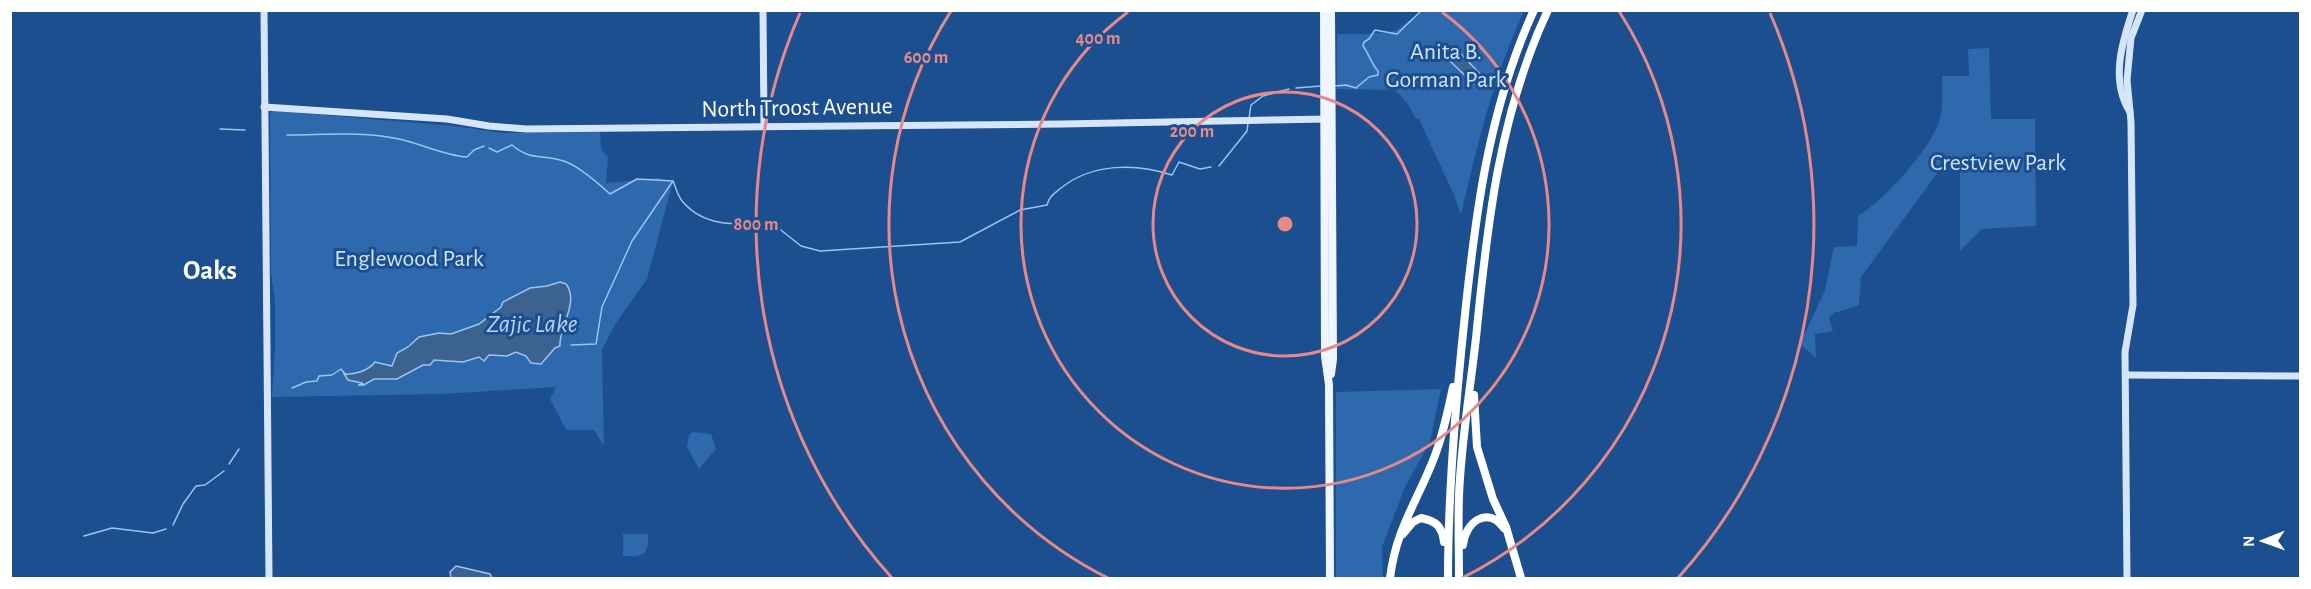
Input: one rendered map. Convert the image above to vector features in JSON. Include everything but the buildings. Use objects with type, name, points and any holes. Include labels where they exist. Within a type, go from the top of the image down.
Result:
[{"type":"highway","points":[[1448,579],[1448,514],[1460,357],[1484,164],[1500,99],[1534,10]]},
{"type":"highway","points":[[1459,579],[1459,497],[1490,212],[1499,160],[1519,82],[1548,10]]},
{"type":"highway","points":[[1392,579],[1400,531],[1440,441],[1460,357]]},
{"type":"highway","points":[[1472,371],[1477,447],[1493,499],[1506,527],[1521,579]]},
{"type":"highway","points":[[1392,579],[1401,537],[1413,522],[1421,518],[1431,520],[1440,526],[1448,567]]},
{"type":"highway","points":[[1459,579],[1466,530],[1475,521],[1486,518],[1495,519],[1503,527],[1515,579]]},
{"type":"main road","points":[[1324,10],[1333,359],[1329,385],[1330,579]]},
{"type":"main road","points":[[1328,119],[1331,10]]},
{"type":"street","points":[[264,10],[269,579]]},
{"type":"street","points":[[763,10],[764,126]]},
{"type":"street","points":[[2130,112],[2125,105],[2122,92],[2120,65],[2121,45],[2133,10]]},
{"type":"street","points":[[2127,579],[2126,342],[2133,305],[2128,51],[2142,10]]},
{"type":"street","name":"North Troost Avenue","points":[[264,107],[447,119],[526,129],[1328,119]]},
{"type":"street","points":[[2126,375],[2301,376]]},
{"type":"green space","name":"Anita B. Gorman Park","points":[[1422,11],[1524,11],[1495,86],[1461,215],[1419,119],[1416,119],[1408,104],[1395,90],[1337,89],[1337,34],[1395,31]]},
{"type":"green space","name":"Crestview Park","points":[[1989,48],[1991,119],[2035,119],[2036,226],[1982,229],[1960,251],[1960,165],[1941,168],[1861,277],[1859,305],[1834,313],[1829,318],[1833,331],[1815,334],[1816,358],[1800,344],[1825,290],[1834,247],[1857,246],[1858,216],[1869,209],[1892,187],[1926,146],[1941,116],[1942,76],[1969,76],[1968,49]]},
{"type":"green space","name":"Englewood Park","points":[[275,111],[455,126],[502,133],[600,132],[601,149],[608,157],[606,183],[658,178],[673,181],[647,279],[616,323],[602,350],[604,446],[594,430],[566,430],[550,399],[556,387],[442,394],[272,397],[275,302],[271,273],[270,113]]},
{"type":"green space","points":[[1441,389],[1430,442],[1405,487],[1382,547],[1383,578],[1336,578],[1336,392]]},
{"type":"green space","points":[[693,432],[711,434],[716,449],[699,469],[687,447],[689,435]]},
{"type":"green space","points":[[623,534],[648,534],[645,553],[637,556],[623,556]]},
{"type":"water","points":[[1460,53],[1482,76],[1474,84],[1451,62]]},
{"type":"water","name":"Zajic Lake","points":[[560,282],[566,284],[570,291],[570,307],[560,346],[555,348],[541,364],[531,363],[526,356],[516,352],[507,356],[489,355],[484,361],[479,357],[463,362],[434,360],[430,365],[423,365],[397,379],[374,379],[364,385],[348,380],[344,374],[361,372],[375,362],[392,366],[397,353],[419,337],[439,333],[451,334],[479,324],[501,307],[503,302],[530,288]]},
{"type":"water","points":[[456,566],[490,574],[492,578],[451,578],[450,572]]},
{"type":"waterway","points":[[1335,86],[1346,85],[1356,88],[1369,77],[1378,75],[1378,71],[1363,46],[1364,42],[1375,30],[1397,34],[1422,10]]},
{"type":"waterway","points":[[1296,88],[1321,86]]},
{"type":"waterway","points":[[1249,118],[1251,105],[1263,96],[1289,89]]},
{"type":"waterway","points":[[1219,166],[1247,131],[1248,123]]},
{"type":"waterway","points":[[220,129],[245,130]]},
{"type":"waterway","points":[[287,135],[357,134],[385,137],[467,157],[474,150],[484,146]]},
{"type":"waterway","points":[[489,148],[497,152],[512,145],[530,155],[566,162],[586,174],[610,194],[637,179],[673,181],[681,200],[702,217],[724,223],[772,223],[801,246],[820,251],[960,242],[1020,210],[1047,205],[1057,192],[1086,174],[1129,167],[1172,175],[1179,162],[1200,169],[1211,167]]},
{"type":"waterway","points":[[571,345],[596,344],[602,307],[632,241],[673,181]]},
{"type":"waterway","points":[[292,388],[306,382],[317,381],[319,376],[332,375],[341,369],[346,375]]},
{"type":"waterway","points":[[229,464],[239,449]]},
{"type":"waterway","points":[[173,525],[183,504],[196,486],[205,485],[224,471]]},
{"type":"waterway","points":[[84,536],[112,528],[153,533],[166,529]]},
{"type":"district","name":"Oaks","points":[[210,270]]}]
